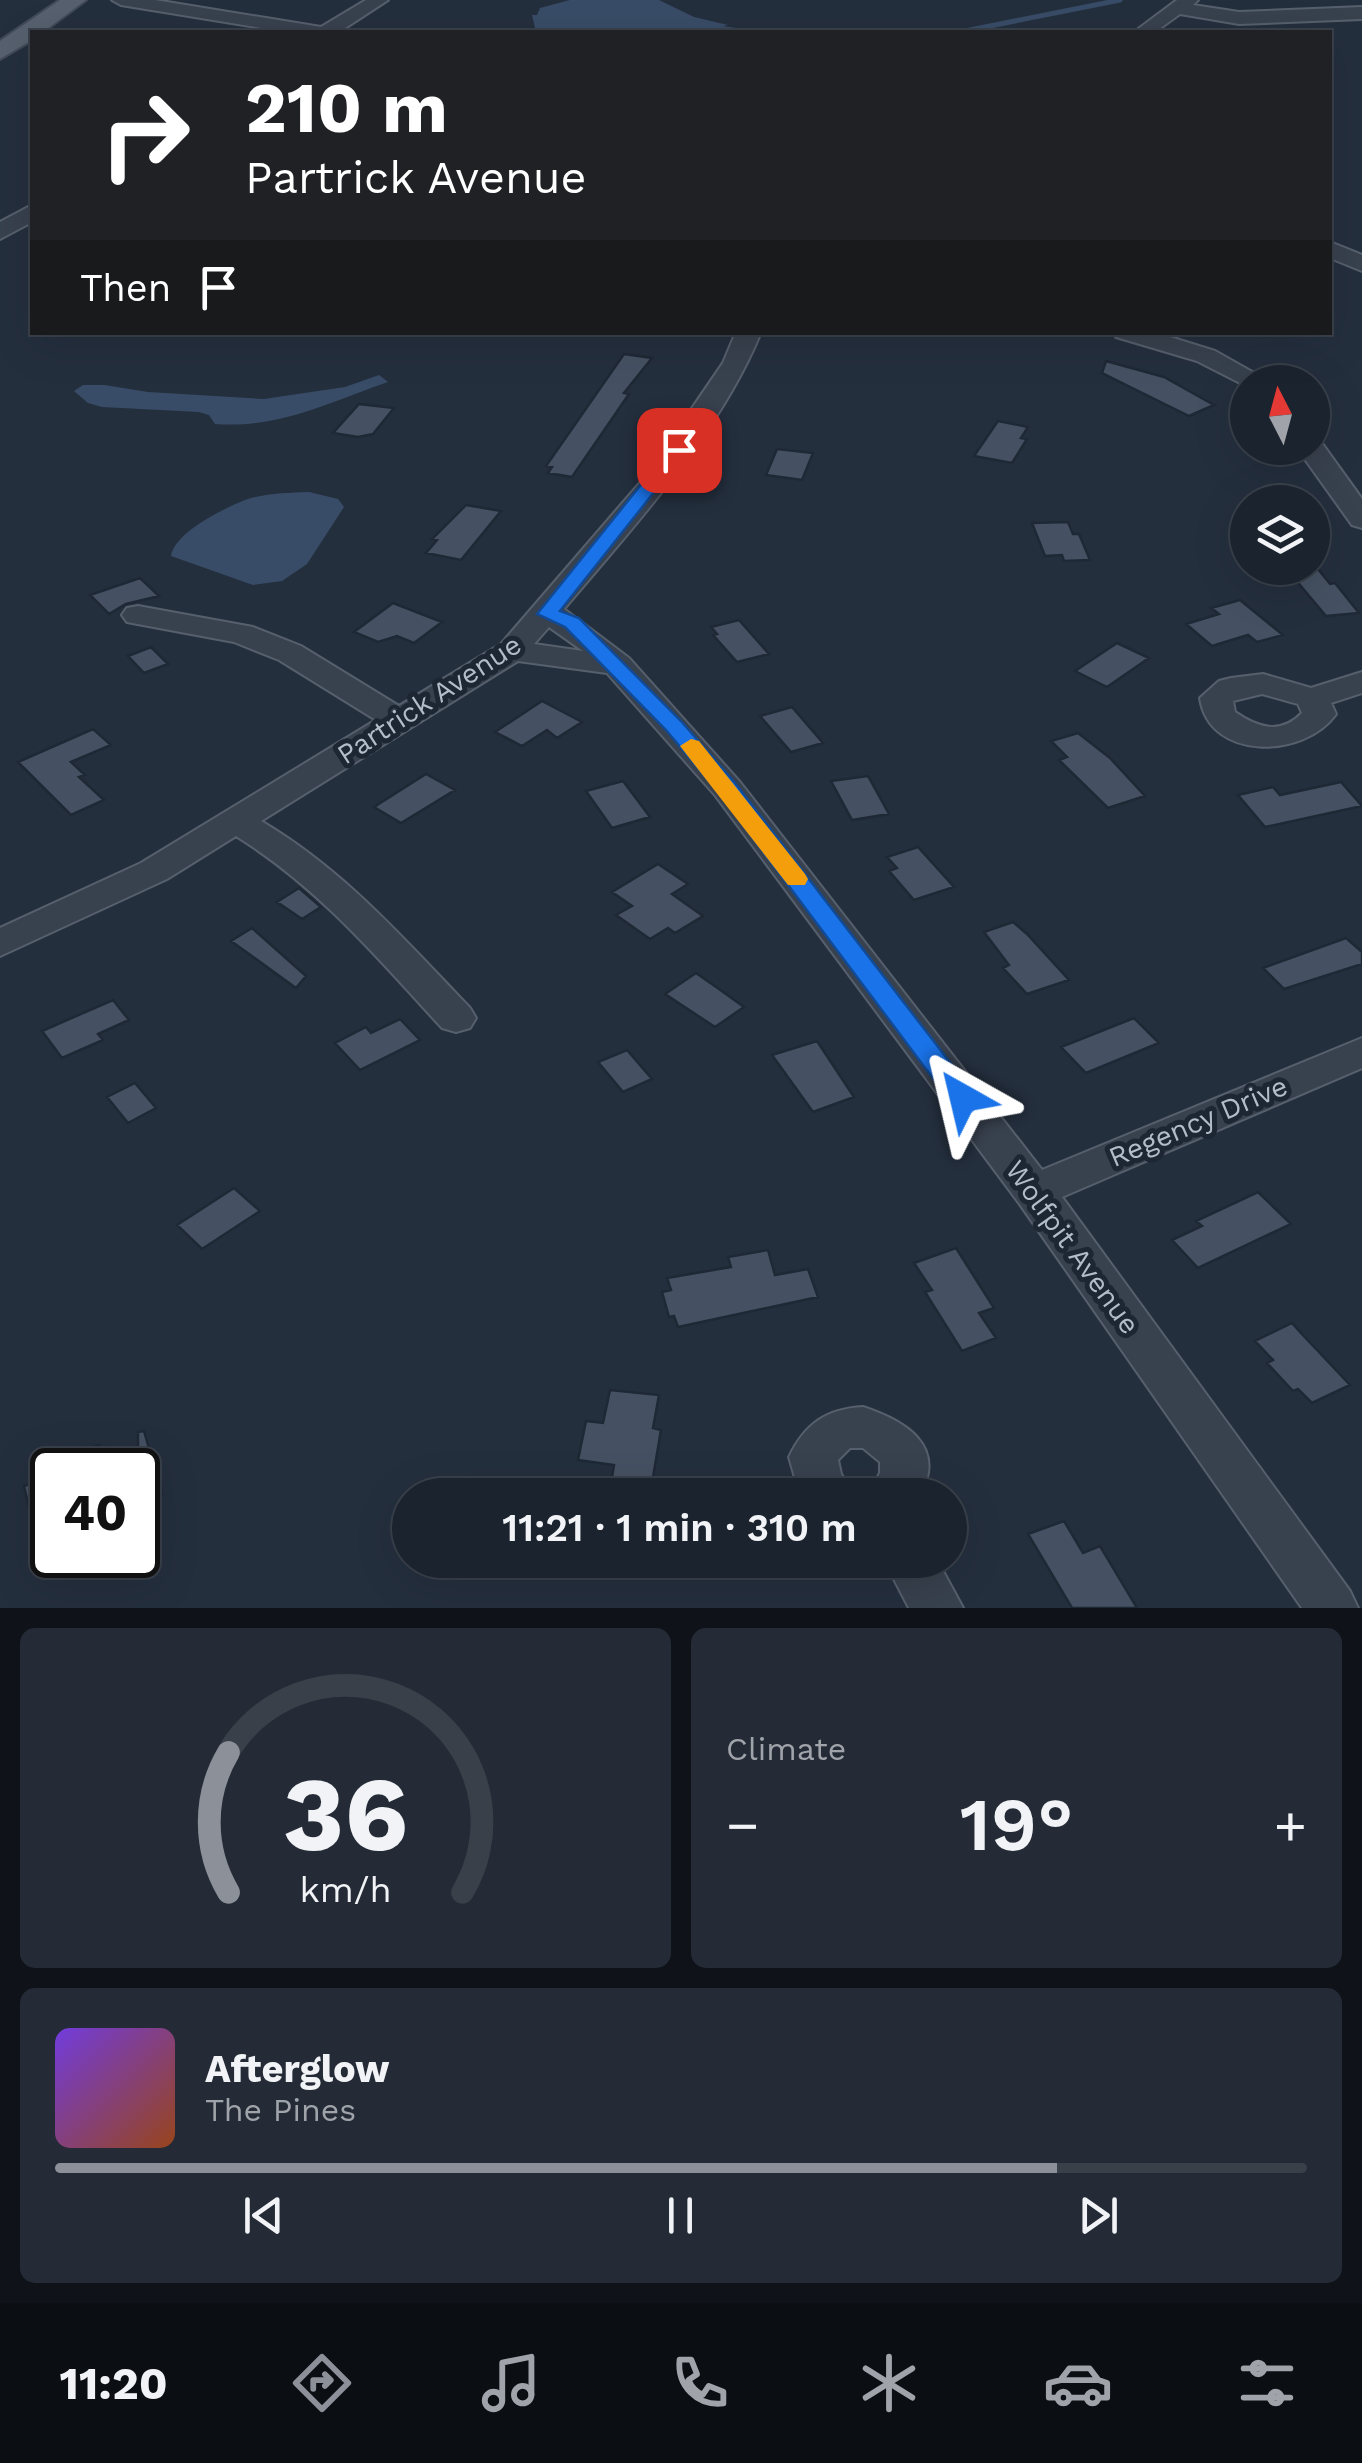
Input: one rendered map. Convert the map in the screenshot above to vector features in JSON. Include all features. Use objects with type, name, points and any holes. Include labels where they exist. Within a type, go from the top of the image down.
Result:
[{"type":"main road","points":[[31,30],[74,0]]},
{"type":"main road","points":[[0,52],[30,31]]},
{"type":"street","points":[[121,0],[304,30]]},
{"type":"street","points":[[330,30],[379,0]]},
{"type":"street","points":[[1146,30],[1185,5],[1238,18],[1362,13]]},
{"type":"street","points":[[0,232],[30,213]]},
{"type":"street","points":[[1332,250],[1362,264]]},
{"type":"street","name":"Partrick Avenue","points":[[0,943],[154,871],[512,651],[547,614],[671,461],[736,364],[748,335]]},
{"type":"street","points":[[1134,335],[1206,356],[1230,368]]},
{"type":"street","points":[[1323,465],[1362,519]]},
{"type":"street","name":"Wolfpit Avenue","points":[[547,614],[572,623],[674,726],[727,788],[1034,1191],[1332,1608]]},
{"type":"street","points":[[138,615],[242,634],[290,653],[399,720]]},
{"type":"street","points":[[512,651],[612,664]]},
{"type":"street","points":[[1312,698],[1362,682]]},
{"type":"street","points":[[236,822],[290,853],[341,895],[456,1018]]},
{"type":"street","name":"Regency Drive","points":[[1034,1191],[1362,1052]]},
{"type":"street","points":[[819,1478],[813,1457],[826,1436],[854,1426],[879,1431],[901,1451],[905,1478]]},
{"type":"street","points":[[920,1578],[937,1608]]},
{"type":"water","points":[[570,0],[659,0],[694,17],[728,25],[710,30],[532,30],[532,15],[537,15],[540,8]]},
{"type":"water","points":[[379,375],[388,382],[283,418],[238,424],[215,424],[209,415],[199,412],[102,407],[88,403],[74,391],[83,385],[104,385],[148,392],[264,399],[345,387]]},
{"type":"water","points":[[309,492],[338,499],[344,507],[307,564],[282,581],[253,585],[171,556],[190,530],[236,504],[260,496]]},
{"type":"building","points":[[624,354],[652,358],[624,393],[629,394],[572,477],[548,473],[552,467],[546,466]]},
{"type":"building","points":[[1106,361],[1164,377],[1214,405],[1189,416],[1102,373]]},
{"type":"building","points":[[359,404],[394,408],[373,434],[358,437],[333,433]]},
{"type":"building","points":[[998,421],[1028,427],[1021,438],[1027,439],[1012,463],[974,456]]},
{"type":"building","points":[[777,449],[813,453],[802,480],[766,475]]},
{"type":"building","points":[[466,505],[501,511],[461,560],[426,553],[437,540],[432,539]]},
{"type":"building","points":[[1068,522],[1073,534],[1079,534],[1090,560],[1064,561],[1062,555],[1045,556],[1032,523]]},
{"type":"building","points":[[140,578],[159,596],[126,604],[109,614],[90,595]]},
{"type":"building","points":[[1335,583],[1359,613],[1326,616],[1300,585]]},
{"type":"building","points":[[1240,600],[1283,635],[1257,642],[1248,635],[1212,646],[1186,624],[1219,614],[1211,608]]},
{"type":"building","points":[[393,603],[442,622],[414,643],[397,636],[378,642],[354,632]]},
{"type":"building","points":[[739,620],[769,654],[737,662],[713,635],[717,634],[711,627]]},
{"type":"building","points":[[1117,643],[1149,658],[1107,687],[1075,671]]},
{"type":"building","points":[[151,647],[168,664],[144,673],[128,656]]},
{"type":"building","points":[[542,701],[582,722],[557,738],[547,730],[522,746],[495,732]]},
{"type":"building","points":[[792,707],[823,743],[791,752],[760,716]]},
{"type":"building","points":[[93,729],[111,745],[71,762],[85,775],[79,777],[104,800],[71,815],[18,762]]},
{"type":"building","points":[[1078,733],[1110,758],[1145,796],[1108,808],[1059,760],[1067,757],[1051,741]]},
{"type":"building","points":[[426,774],[455,790],[401,823],[374,807]]},
{"type":"building","points":[[868,776],[889,814],[852,820],[831,781]]},
{"type":"building","points":[[623,781],[650,817],[612,828],[586,791]]},
{"type":"building","points":[[1341,782],[1362,806],[1265,827],[1238,795],[1273,787],[1280,795]]},
{"type":"building","points":[[918,847],[954,887],[914,900],[889,871],[897,868],[887,857]]},
{"type":"building","points":[[658,864],[688,884],[672,894],[703,916],[675,933],[668,928],[650,939],[616,915],[632,906],[612,892]]},
{"type":"building","points":[[299,888],[321,907],[302,919],[277,902]]},
{"type":"building","points":[[1013,922],[1069,980],[1027,994],[1003,968],[1009,965],[984,932]]},
{"type":"building","points":[[252,928],[306,976],[296,988],[231,941]]},
{"type":"building","points":[[1346,938],[1362,952],[1362,964],[1284,989],[1263,968]]},
{"type":"building","points":[[696,973],[744,1007],[715,1027],[665,994]]},
{"type":"building","points":[[113,1000],[129,1020],[98,1034],[103,1040],[62,1058],[42,1031]]},
{"type":"building","points":[[1134,1018],[1159,1043],[1086,1073],[1061,1047]]},
{"type":"building","points":[[400,1019],[420,1040],[360,1070],[335,1043],[366,1027],[371,1033]]},
{"type":"building","points":[[817,1041],[854,1097],[813,1112],[772,1055]]},
{"type":"building","points":[[627,1050],[652,1079],[623,1092],[598,1062]]},
{"type":"building","points":[[135,1083],[156,1108],[128,1123],[107,1097]]},
{"type":"building","points":[[234,1188],[260,1211],[202,1249],[177,1225]]},
{"type":"building","points":[[1258,1192],[1291,1224],[1198,1268],[1172,1240],[1202,1226],[1196,1221]]},
{"type":"building","points":[[956,1248],[994,1308],[979,1313],[996,1338],[962,1351],[925,1292],[932,1290],[914,1263]]},
{"type":"building","points":[[768,1250],[775,1275],[808,1269],[818,1297],[678,1327],[674,1316],[669,1317],[662,1292],[671,1290],[667,1278],[731,1267],[728,1257]]},
{"type":"building","points":[[1292,1323],[1350,1385],[1312,1403],[1298,1389],[1293,1391],[1267,1363],[1273,1360],[1255,1341]]},
{"type":"building","points":[[610,1390],[659,1395],[653,1428],[661,1430],[653,1478],[612,1478],[614,1465],[578,1460],[586,1421],[603,1423]]},
{"type":"building","points":[[144,1431],[149,1448],[138,1448],[138,1432]]},
{"type":"building","points":[[30,1484],[30,1512],[24,1486]]},
{"type":"building","points":[[1064,1521],[1083,1553],[1100,1546],[1137,1608],[1072,1608],[1028,1534]]},
{"type":"waterway","points":[[970,30],[1120,0]]},
{"type":"waterway","points":[[709,27],[732,30]]},
{"type":"slow traffic","points":[[691,746],[797,879]]},
{"type":"route","points":[[679,450],[547,614],[572,623],[674,726],[727,788],[963,1098]]}]
